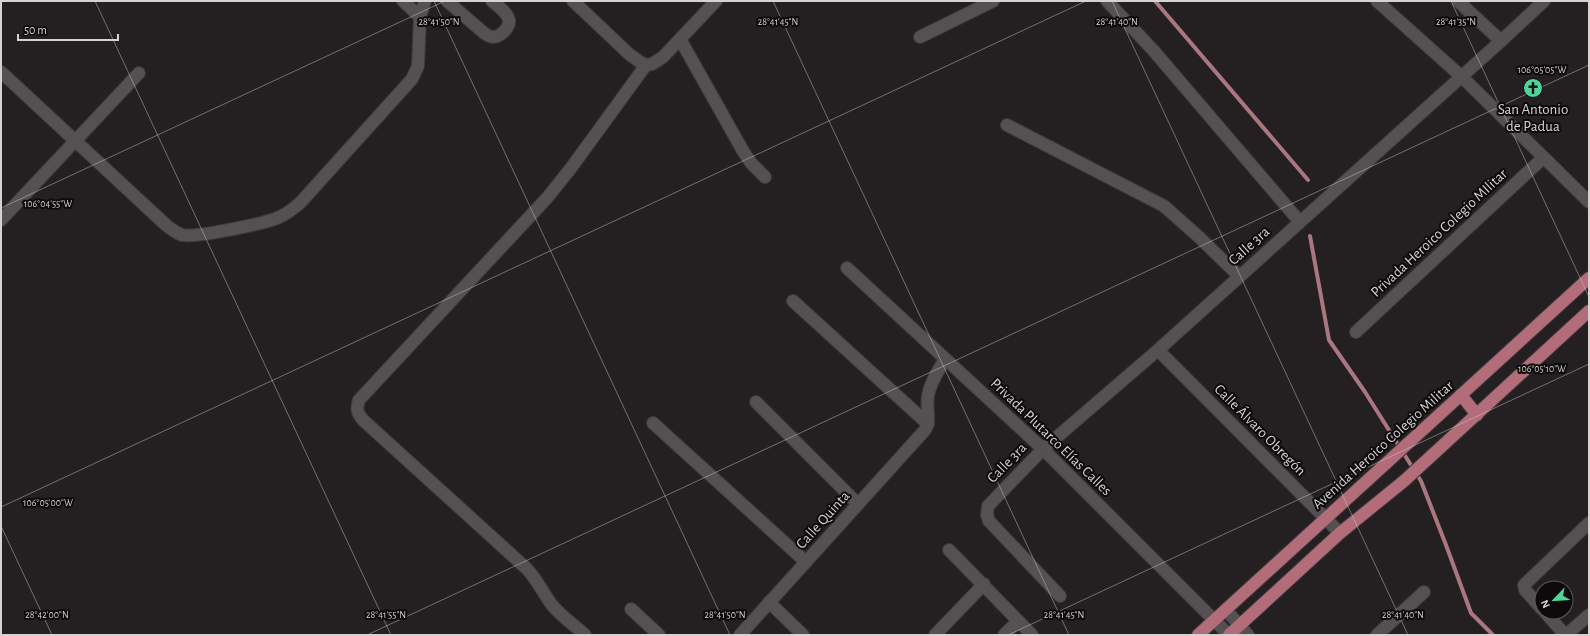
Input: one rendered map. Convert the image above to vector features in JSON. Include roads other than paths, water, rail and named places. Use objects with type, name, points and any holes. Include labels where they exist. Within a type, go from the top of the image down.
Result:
[{"type":"main road","name":"Avenida Heroico Colegio Militar","points":[[1198,635],[1589,278]]},
{"type":"main road","points":[[1229,635],[1340,533],[1404,481],[1587,317]]},
{"type":"main road","points":[[1461,395],[1476,415]]},
{"type":"street","points":[[403,1],[420,17]]},
{"type":"street","points":[[1,72],[166,225],[174,231],[182,234],[197,235],[266,222],[286,214],[300,203],[412,78],[418,66],[420,17],[425,1]]},
{"type":"street","points":[[446,1],[484,34],[491,37],[498,36],[502,33],[508,26],[509,21],[504,12],[492,1]]},
{"type":"street","points":[[573,1],[629,54],[646,65],[658,61],[716,1]]},
{"type":"street","points":[[920,37],[993,1]]},
{"type":"street","points":[[1107,1],[1153,50],[1300,222]]},
{"type":"street","points":[[1377,1],[1462,77],[1589,202]]},
{"type":"street","points":[[1458,1],[1501,41]]},
{"type":"street","name":"Calle 3ra","points":[[1060,596],[989,521],[987,515],[988,506],[1043,449],[1158,350],[1462,77],[1544,1]]},
{"type":"street","points":[[680,39],[743,151],[751,163],[765,177]]},
{"type":"street","points":[[585,635],[557,611],[537,581],[526,568],[363,420],[357,411],[357,405],[547,198],[646,65]]},
{"type":"street","points":[[1,220],[140,73]]},
{"type":"street","points":[[1007,125],[1164,206],[1239,276]]},
{"type":"street","name":"Privada Heroico Colegio MIlitar","points":[[1356,332],[1543,158]]},
{"type":"street","name":"Privada Plutarco Elías Calles","points":[[846,268],[1043,449],[1215,619],[1229,635]]},
{"type":"street","points":[[793,300],[928,424]]},
{"type":"street","name":"Calle Álvaro Obregón","points":[[1158,350],[1340,533]]},
{"type":"street","points":[[928,424],[928,394],[933,380],[945,359]]},
{"type":"street","points":[[756,402],[858,504]]},
{"type":"street","points":[[653,423],[806,562]]},
{"type":"street","name":"Calle Quinta","points":[[740,635],[925,430],[928,424]]},
{"type":"street","points":[[1534,600],[1525,590],[1524,584],[1589,523]]},
{"type":"street","points":[[949,550],[984,584],[1032,635]]},
{"type":"street","points":[[935,635],[984,584]]},
{"type":"street","points":[[1377,635],[1424,592]]},
{"type":"street","points":[[769,602],[803,635]]},
{"type":"street","points":[[631,609],[659,635]]},
{"type":"street","points":[[1226,610],[1248,635]]},
{"type":"street","points":[[1552,620],[1566,635],[1589,615]]},
{"type":"street","points":[[1004,635],[1018,621]]},
{"type":"waterway","points":[[1155,1],[1308,180]]},
{"type":"waterway","points":[[1310,236],[1329,340],[1365,392],[1421,481],[1471,613],[1493,635]]},
{"type":"place","name":"San Antonio de Padua","points":[[1533,88]]}]
